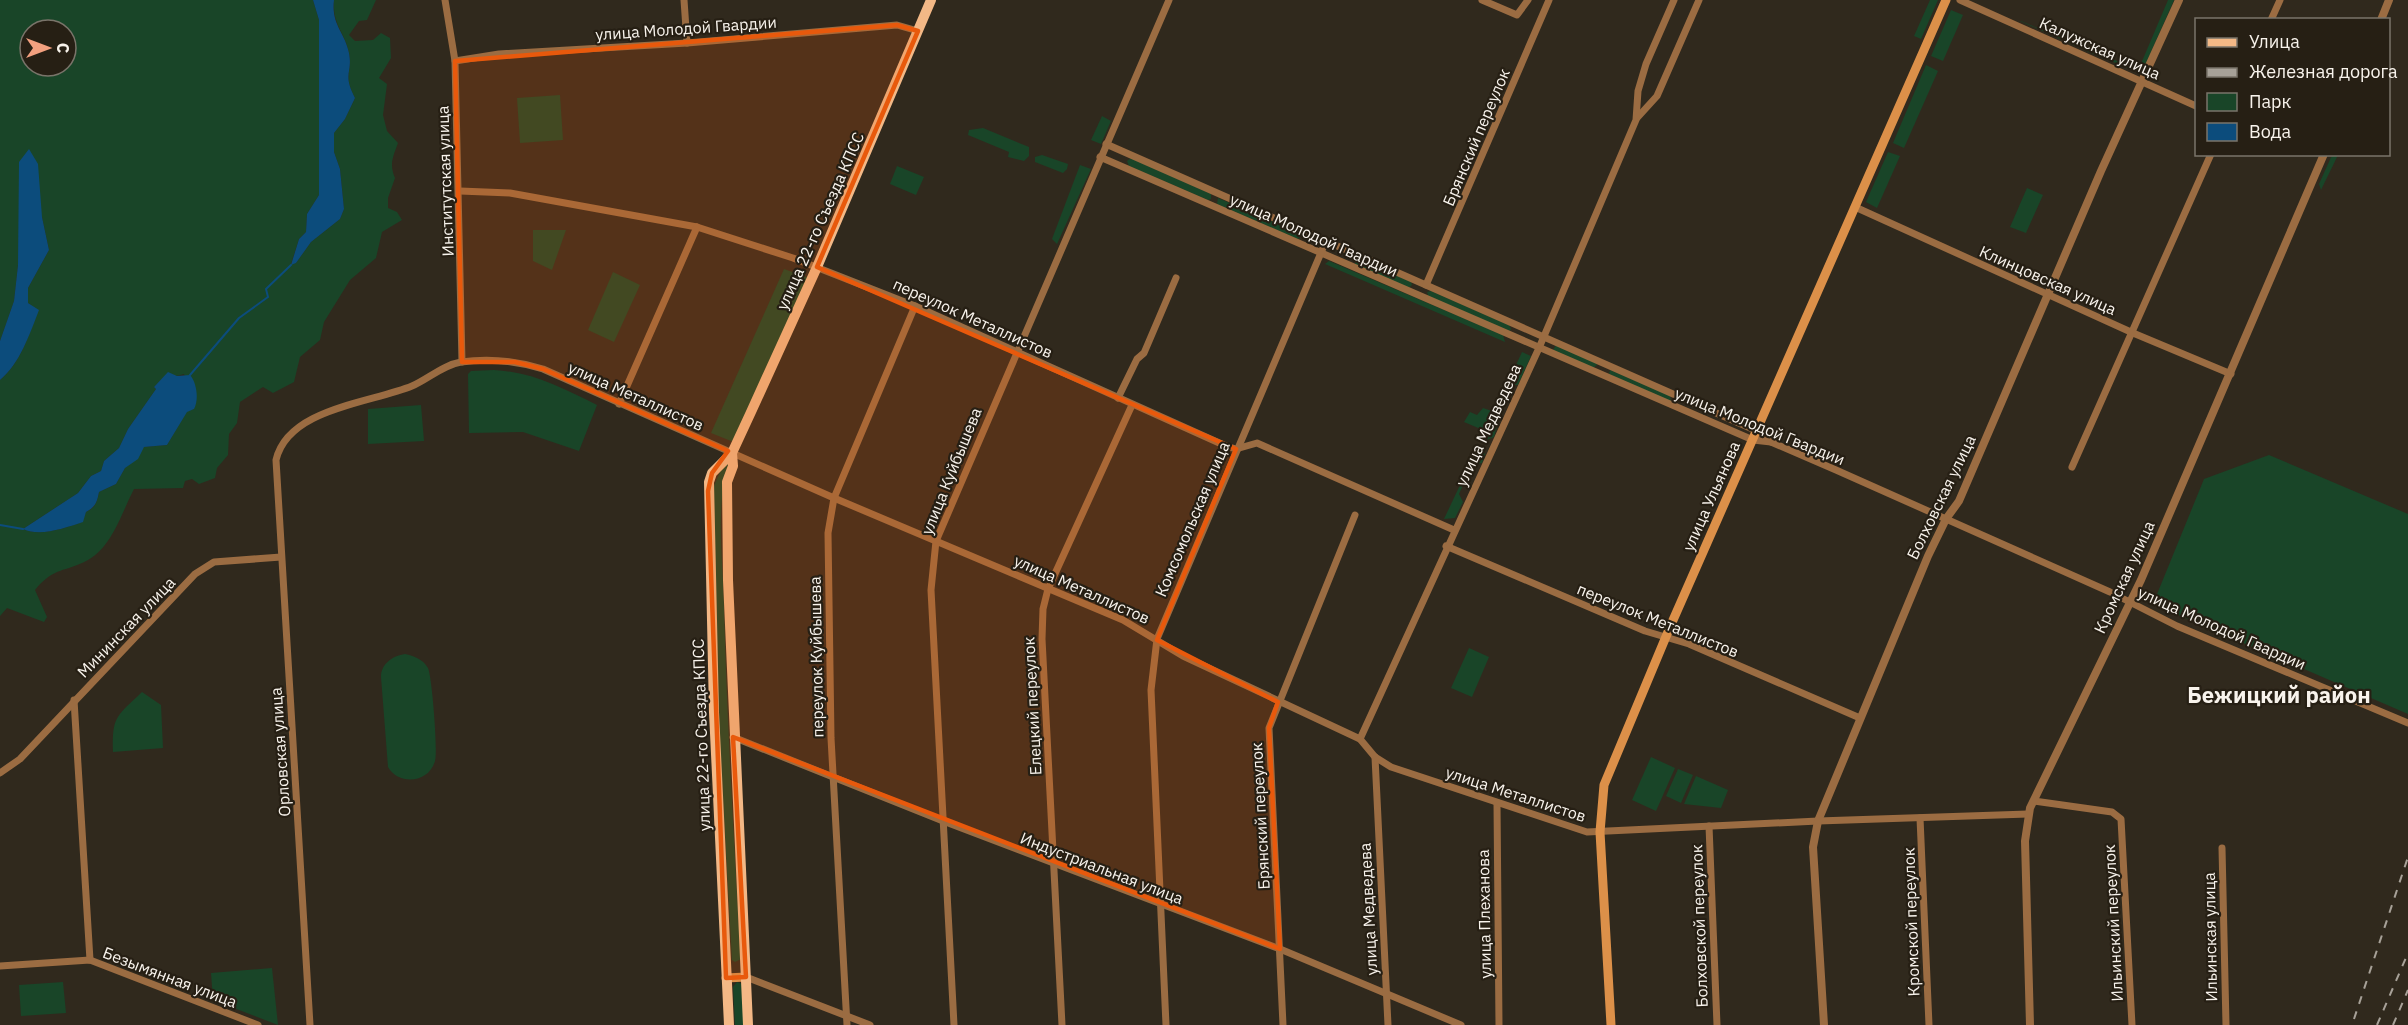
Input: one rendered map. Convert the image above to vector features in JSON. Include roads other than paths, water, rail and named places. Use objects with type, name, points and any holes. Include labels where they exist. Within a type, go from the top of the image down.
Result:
[{"type":"main road","name":"улица 22-го Съезда КПСС","points":[[729,1025],[715,733],[708,491],[712,473],[732,453],[817,267],[931,0]]},
{"type":"main road","name":"улица Ульянова","points":[[1611,1025],[1600,832],[1604,784],[1666,637],[1946,0]]},
{"type":"main road","name":"улица 22-го Съезда КПСС","points":[[732,453],[733,466],[727,482],[733,737],[748,1025]]},
{"type":"main road","points":[[726,978],[746,977]]},
{"type":"street","name":"Институтская улица","points":[[445,0],[455,61],[460,191],[462,362]]},
{"type":"street","points":[[684,0],[687,42]]},
{"type":"street","name":"улица Куйбышева","points":[[954,1025],[931,590],[936,541],[1169,0]]},
{"type":"street","points":[[1482,0],[1517,15],[1528,0]]},
{"type":"street","name":"Брянский переулок","points":[[1426,285],[1549,0]]},
{"type":"street","name":"улица Медведева","points":[[1636,120],[1637,94],[1646,64],[1674,0]]},
{"type":"street","name":"улица Медведева","points":[[1360,739],[1446,546],[1544,337],[1636,120],[1657,96],[1699,0]]},
{"type":"street","name":"Калужская улица","points":[[1960,0],[2195,106]]},
{"type":"street","name":"Болховская улица","points":[[1824,1025],[1813,847],[1818,821],[1928,556],[1946,519],[1959,501],[2179,0]]},
{"type":"street","points":[[2272,18],[2280,0]]},
{"type":"street","points":[[2382,18],[2389,0]]},
{"type":"street","name":"улица Молодой Гвардии","points":[[455,61],[499,54],[897,25],[918,31]]},
{"type":"street","name":"улица Молодой Гвардии","points":[[1106,144],[1544,337],[2177,626],[2408,723]]},
{"type":"street","points":[[2072,467],[2210,156]]},
{"type":"street","name":"Кромская улица","points":[[2030,1025],[2025,841],[2028,814],[2129,603],[2231,374],[2322,156]]},
{"type":"street","name":"улица Молодой Гвардии","points":[[1100,157],[1539,348],[1755,435]]},
{"type":"street","name":"переулок Металлистов","points":[[460,191],[510,193],[697,227],[817,267],[915,306],[1132,405],[1236,449],[1257,443],[1454,530]]},
{"type":"street","name":"Клинцовская улица","points":[[1855,207],[2133,333],[2231,374]]},
{"type":"street","points":[[619,404],[697,227]]},
{"type":"street","name":"Комсомольская улица","points":[[1166,1025],[1158,905],[1151,690],[1157,639],[1326,241]]},
{"type":"street","points":[[1118,398],[1137,359],[1144,353],[1176,278]]},
{"type":"street","name":"переулок Куйбышева","points":[[847,1025],[834,779],[828,533],[834,498],[915,306]]},
{"type":"street","name":"улица Металлистов","points":[[276,476],[279,448],[293,431],[335,410],[403,390],[462,362],[497,360],[527,364],[834,498],[1123,620],[1183,656],[1360,739],[1375,757],[1398,770],[1577,830],[1600,832],[1818,821],[2028,814]]},
{"type":"street","name":"Елецкий переулок","points":[[1062,1025],[1052,862],[1042,639],[1043,609],[1048,589],[1132,405]]},
{"type":"street","name":"Орловская улица","points":[[276,476],[310,1025]]},
{"type":"street","name":"Брянский переулок","points":[[1283,1025],[1269,728],[1355,515]]},
{"type":"street","name":"переулок Металлистов","points":[[1446,546],[1645,631],[1689,644],[1860,718]]},
{"type":"street","name":"Мининская улица","points":[[0,773],[20,759],[195,574],[214,562],[281,557]]},
{"type":"street","points":[[74,700],[90,960]]},
{"type":"street","name":"Индустриальная улица","points":[[733,737],[834,779],[1158,905],[1280,949],[1461,1025]]},
{"type":"street","name":"улица Медведева","points":[[1375,757],[1388,1025]]},
{"type":"street","name":"Ильинский переулок","points":[[2034,801],[2112,812],[2121,819],[2132,1025]]},
{"type":"street","name":"улица Плеханова","points":[[1497,804],[1499,1025]]},
{"type":"street","name":"Кромской переулок","points":[[1920,818],[1929,1025]]},
{"type":"street","name":"Болховской переулок","points":[[1709,826],[1717,1025]]},
{"type":"street","name":"Ильинская улица","points":[[2222,848],[2226,1025]]},
{"type":"street","name":"Безымянная улица","points":[[0,966],[90,960],[258,1025]]},
{"type":"street","points":[[746,977],[870,1025]]},
{"type":"water","points":[[313,0],[334,0],[336,22],[349,53],[348,78],[355,98],[345,119],[334,133],[334,152],[340,169],[344,209],[340,219],[311,242],[296,263],[291,265],[299,239],[306,232],[307,214],[319,195],[319,20]]},
{"type":"water","points":[[29,149],[38,164],[42,217],[49,250],[28,288],[28,303],[39,310],[19,357],[0,380],[0,341],[14,301],[18,265],[19,162]]},
{"type":"water","points":[[168,372],[177,376],[190,375],[196,387],[197,396],[194,409],[187,412],[167,445],[144,447],[138,459],[125,468],[116,484],[99,492],[95,504],[86,512],[83,522],[45,532],[23,529],[78,493],[91,476],[101,471],[104,461],[119,448],[128,429],[156,389],[154,387]]},
{"type":"waterway","points":[[190,375],[239,318],[268,297],[266,289],[291,265]]},
{"type":"waterway","points":[[0,525],[23,529]]},
{"type":"railway","points":[[2354,1019],[2408,857]]},
{"type":"railway","points":[[2377,1025],[2408,953]]},
{"type":"railway","points":[[2393,1025],[2408,990]]},
{"type":"district","name":"Бежицкий район","points":[[2279,694]]}]
